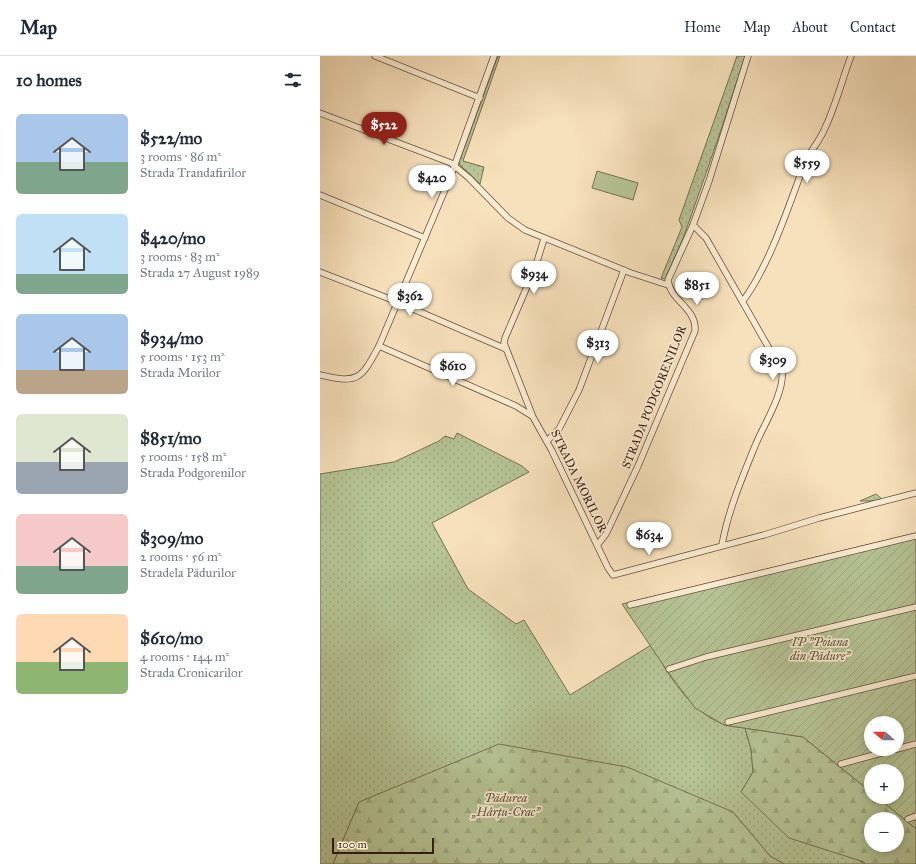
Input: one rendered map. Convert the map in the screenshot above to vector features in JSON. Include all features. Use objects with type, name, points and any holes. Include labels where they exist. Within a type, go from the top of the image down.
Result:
[{"type":"street","points":[[375,56],[480,98]]},
{"type":"street","points":[[320,375],[342,379],[352,379],[360,376],[366,370],[379,346],[455,166],[494,56]]},
{"type":"street","points":[[320,113],[446,161],[455,166],[508,218],[525,230],[544,239],[624,270],[668,285],[670,275],[693,225],[748,56]]},
{"type":"street","points":[[743,301],[753,286],[770,252],[796,191],[804,164],[826,127],[851,56]]},
{"type":"street","points":[[320,194],[425,238]]},
{"type":"street","points":[[693,225],[706,238],[782,371],[777,397],[754,448],[732,508],[722,545]]},
{"type":"street","name":"STRADA MORILOR","points":[[544,239],[535,268],[505,338],[506,349],[533,417],[547,441],[614,575],[916,493]]},
{"type":"street","points":[[547,441],[559,428],[579,390],[624,270]]},
{"type":"street","points":[[320,272],[398,302],[506,349]]},
{"type":"street","name":"STRADA PODGORENILOR","points":[[598,544],[606,534],[638,466],[695,331],[693,317],[668,285]]},
{"type":"street","points":[[379,346],[516,406],[533,417]]},
{"type":"street","points":[[630,606],[916,536]]},
{"type":"street","points":[[669,669],[706,657],[916,606]]},
{"type":"street","points":[[728,722],[916,676]]},
{"type":"street","points":[[904,747],[916,744]]},
{"type":"street","points":[[841,764],[870,756]]},
{"type":"street","points":[[908,818],[916,816]]},
{"type":"green space","points":[[498,56],[500,56],[463,161],[484,167],[480,184],[460,165],[459,162]]},
{"type":"green space","points":[[737,56],[745,56],[719,136],[684,236],[665,279],[661,278],[682,227],[679,220]]},
{"type":"green space","points":[[597,171],[638,183],[633,200],[592,188]]},
{"type":"green space","points":[[457,433],[522,466],[529,472],[432,523],[468,589],[516,624],[524,620],[570,695],[651,645],[681,691],[700,710],[723,724],[745,728],[751,749],[753,772],[741,792],[865,864],[784,864],[770,856],[733,812],[359,802],[333,864],[320,864],[320,474],[394,462],[439,441],[445,436],[454,439]]},
{"type":"green space","points":[[876,494],[882,499],[860,501]]},
{"type":"green space","name":"IP \"Poiana din Pădure\"","points":[[916,533],[916,829],[904,819],[904,812],[895,812],[886,804],[904,804],[904,764],[864,764],[864,786],[803,737],[724,725],[695,708],[668,672],[622,604]]},
{"type":"green space","points":[[745,728],[803,737],[864,786],[864,804],[886,804],[895,812],[864,812],[864,852],[904,852],[904,819],[916,829],[916,864],[865,864],[864,862],[789,838],[741,792],[753,772],[751,749]]},
{"type":"green space","name":"Pădurea „Hârțu-Crac”","points":[[499,744],[627,767],[733,812],[770,856],[784,864],[333,864],[359,802]]}]
